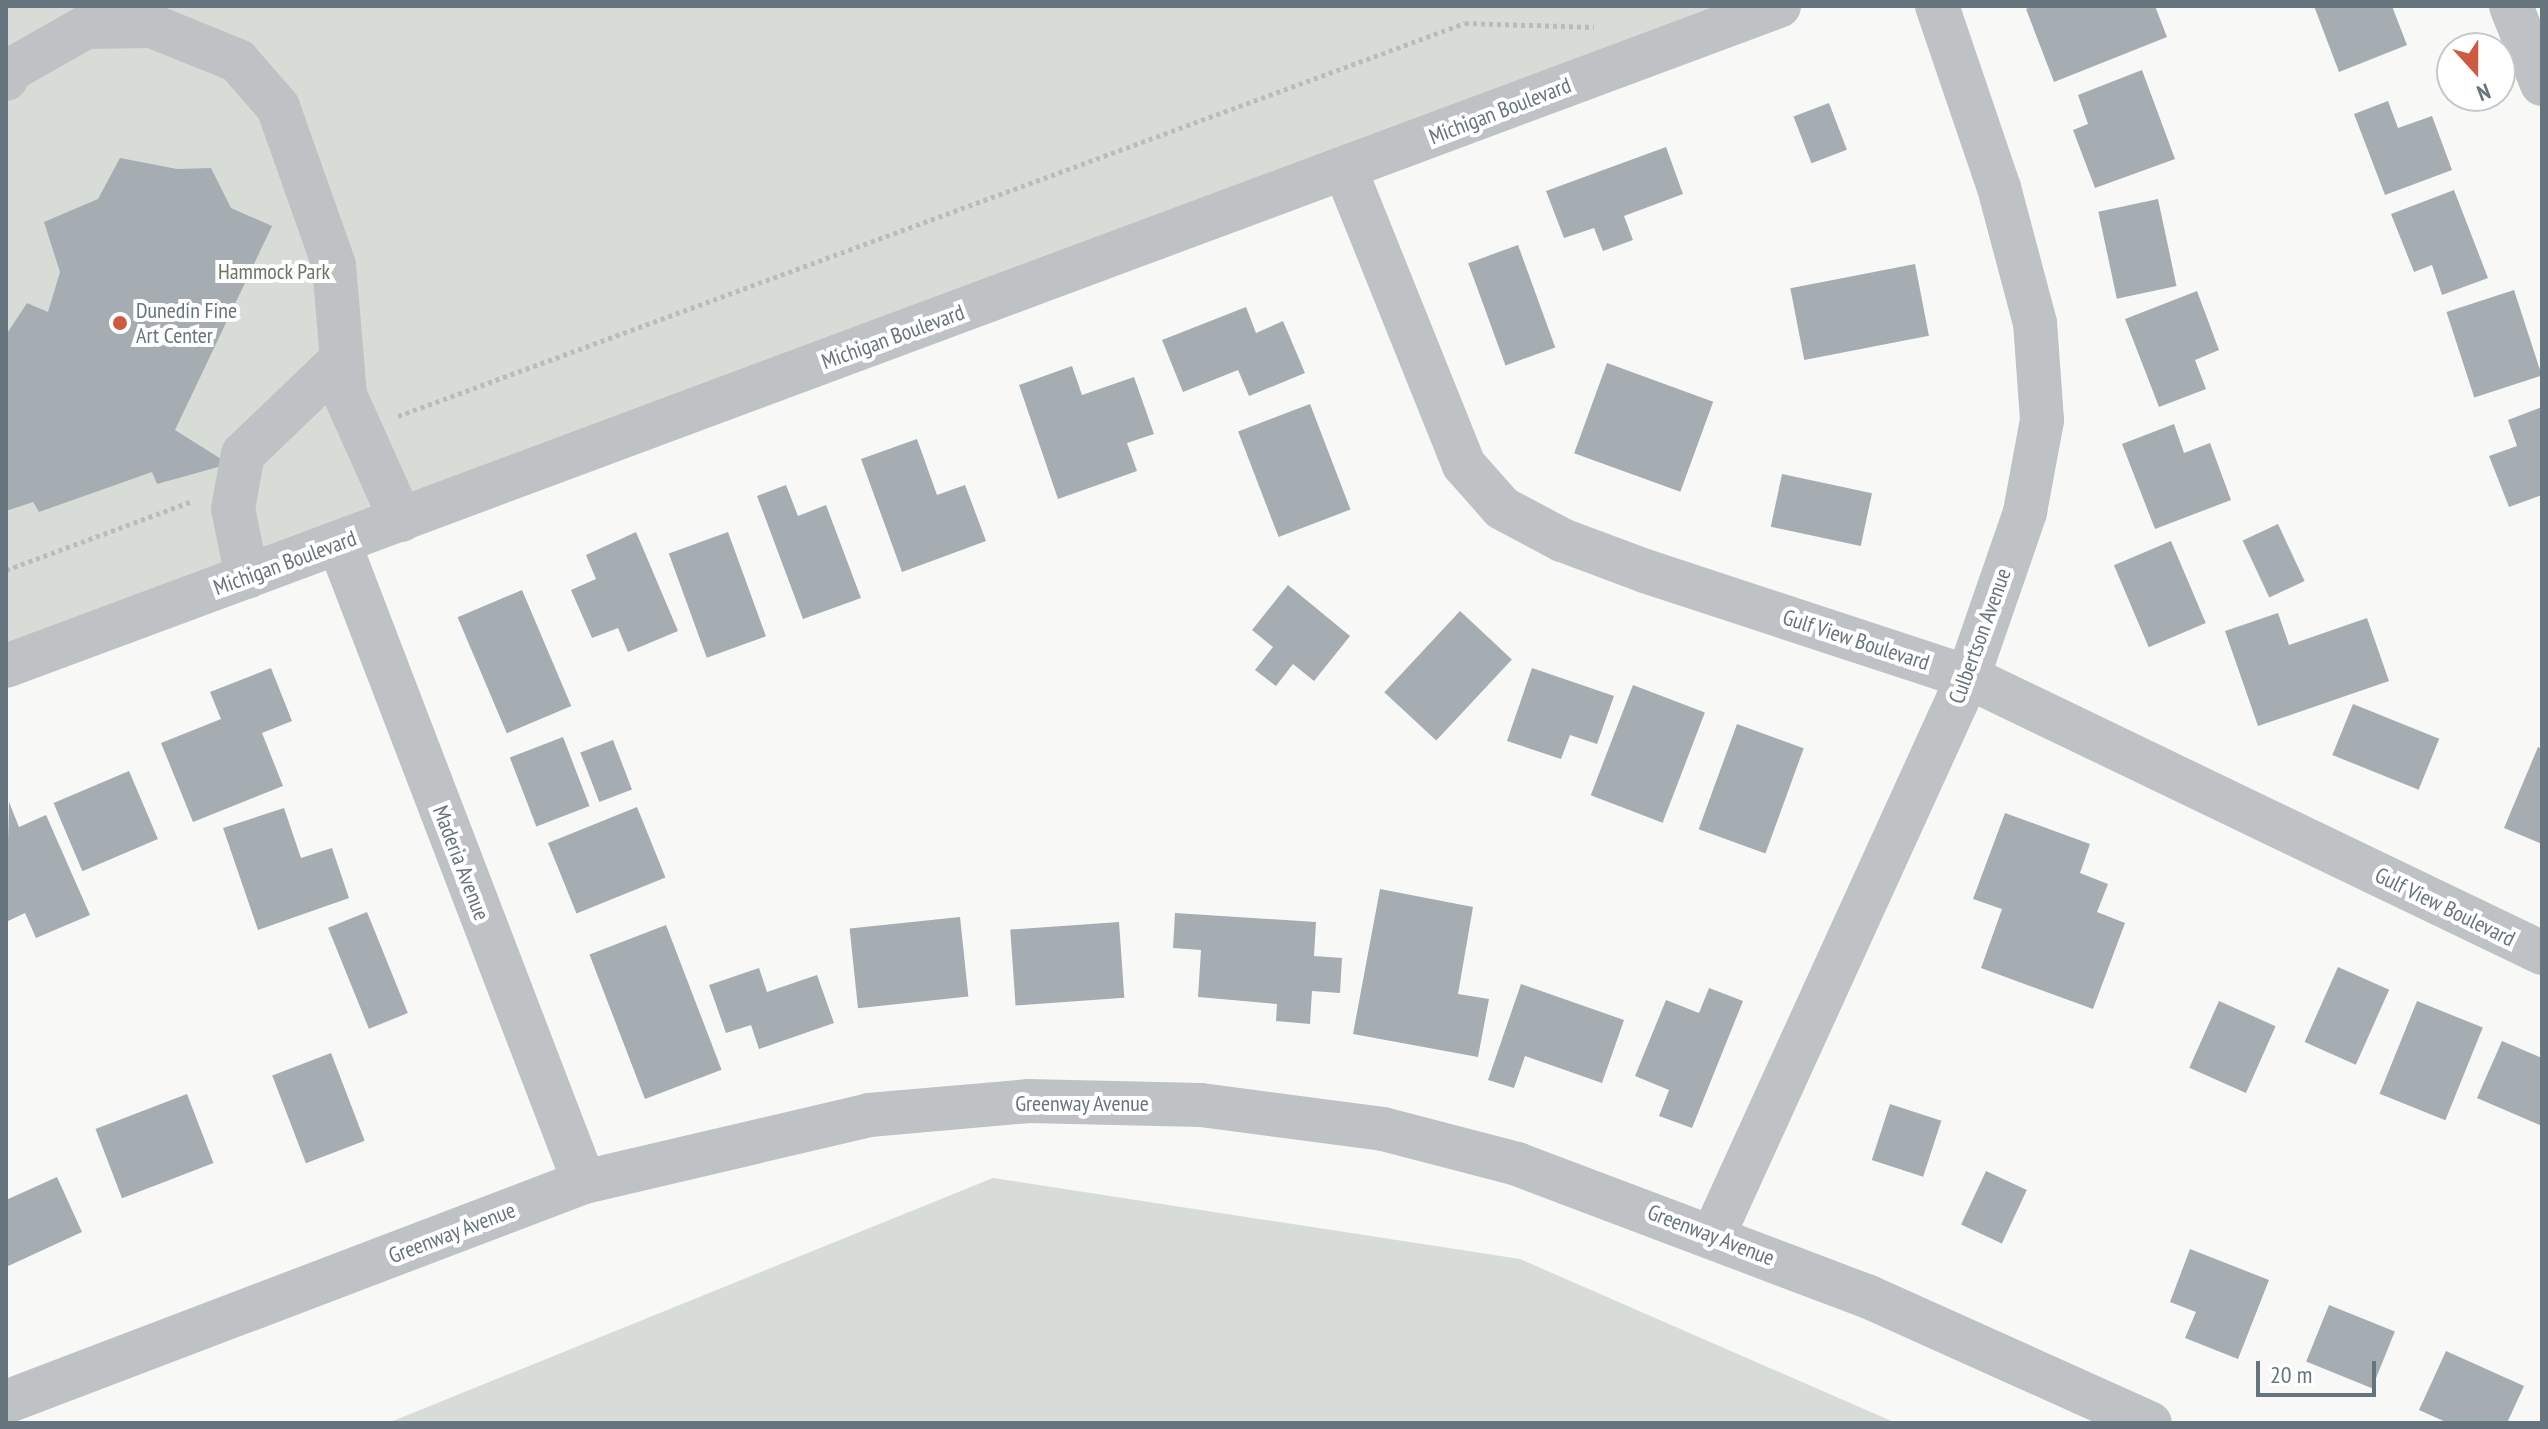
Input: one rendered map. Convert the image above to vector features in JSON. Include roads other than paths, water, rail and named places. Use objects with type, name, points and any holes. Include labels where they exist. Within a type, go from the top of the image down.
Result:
[{"type":"street","name":"Michigan Boulevard","points":[[6,666],[1779,6]]},
{"type":"street","name":"Culbertson Avenue","points":[[1714,1234],[1968,677],[2025,512],[2042,420],[2035,323],[1999,188],[1937,6]]},
{"type":"street","points":[[2511,6],[2542,84]]},
{"type":"street","points":[[6,79],[10,70],[86,27],[152,26],[238,61],[278,107],[334,265],[345,395],[401,520]]},
{"type":"street","name":"Gulf View Boulevard","points":[[1345,169],[1464,465],[1502,508],[1562,540],[1631,566],[1968,677],[2542,953]]},
{"type":"street","points":[[247,577],[233,509],[243,454],[342,359]]},
{"type":"street","name":"Maderia Avenue","points":[[339,543],[584,1182]]},
{"type":"street","name":"Greenway Avenue","points":[[6,1402],[584,1182],[869,1115],[1028,1101],[1201,1105],[1383,1129],[1517,1164],[1714,1234],[1869,1297],[2150,1423]]},
{"type":"place","name":"Dunedin Fine Art Center","points":[[120,323]]},
{"type":"park label","name":"Hammock Park","points":[[274,272]]}]
